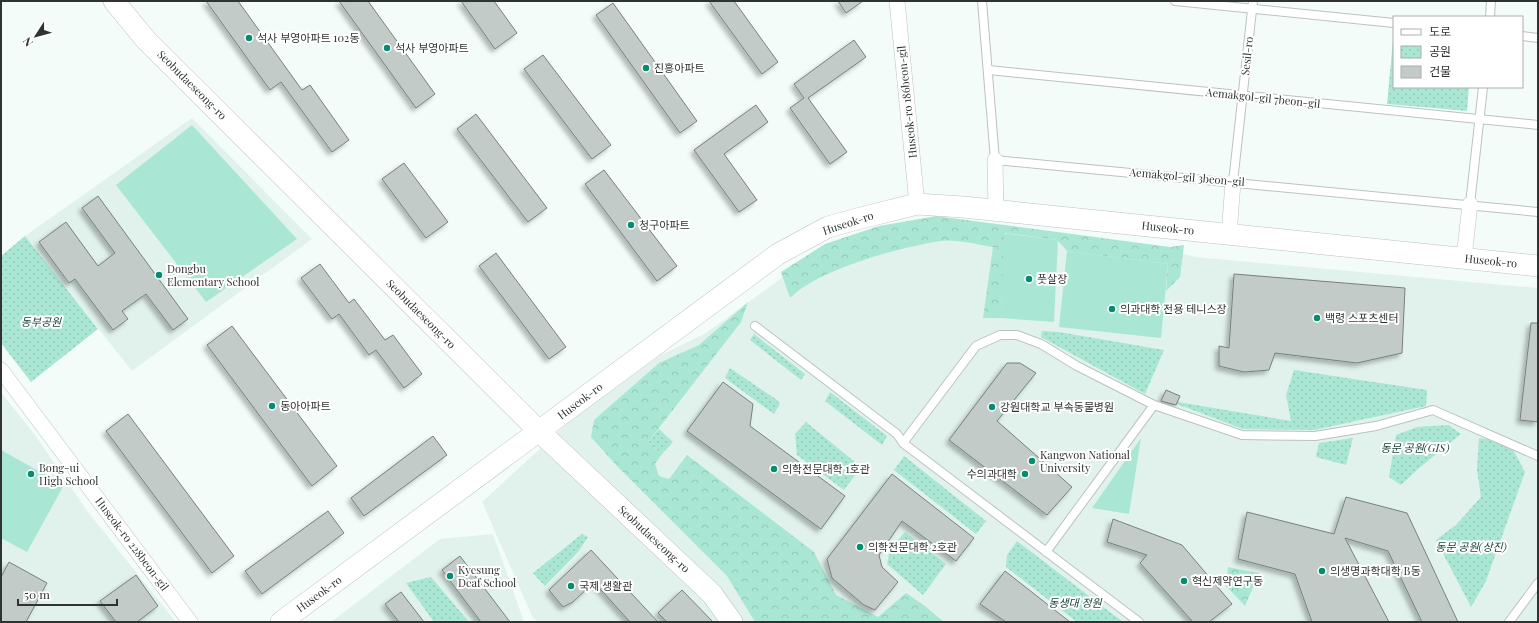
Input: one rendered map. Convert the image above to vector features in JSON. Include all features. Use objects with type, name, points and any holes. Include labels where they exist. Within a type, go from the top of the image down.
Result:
[{"type":"street","name":"Seobudaeseong-ro","points":[[114,1],[146,40],[540,432],[712,594],[732,622]]},
{"type":"street","name":"Huseok-ro 186beon-gil","points":[[897,1],[917,204]]},
{"type":"street","points":[[995,160],[996,210]]},
{"type":"street","points":[[1229,234],[1233,182]]},
{"type":"street","name":"Huseok-ro","points":[[281,622],[540,432],[778,254],[828,227],[917,204],[996,210],[1538,266]]},
{"type":"street","points":[[1464,258],[1470,204]]},
{"type":"street","name":"Huseok-ro 228beon-gil","points":[[1,370],[190,622]]},
{"type":"lane","points":[[982,1],[989,70],[995,160]]},
{"type":"lane","points":[[1175,1],[1252,5],[1393,23]]},
{"type":"lane","points":[[1490,16],[1492,1]]},
{"type":"lane","name":"Sesil-ro","points":[[1233,182],[1252,5]]},
{"type":"lane","points":[[1523,36],[1538,38]]},
{"type":"lane","name":"Aemakgol-gil 7beon-gil","points":[[989,70],[1242,97],[1480,118],[1538,125]]},
{"type":"lane","points":[[1470,204],[1483,88]]},
{"type":"lane","name":"Aemakgol-gil 3beon-gil","points":[[995,160],[1470,204],[1538,212]]},
{"type":"lane","points":[[755,326],[897,434],[903,443],[1139,622]]},
{"type":"lane","points":[[903,443],[976,346],[1000,335],[1017,335],[1041,344],[1077,366],[1154,405],[1242,435],[1315,436],[1376,426],[1433,410],[1538,456]]},
{"type":"lane","points":[[1046,552],[1154,405]]},
{"type":"lane","points":[[1509,622],[1538,583]]},
{"type":"shaded area","name":"Dongbu Elementary School","points":[[192,118],[312,239],[132,371],[25,236]]},
{"type":"shaded area","name":"Kangwon National University","points":[[950,231],[1070,243],[1164,249],[1196,257],[1538,288],[1538,622],[539,622],[533,618],[482,502],[570,421],[661,355],[706,333],[787,274]]},
{"type":"shaded area","points":[[1,392],[35,435],[88,512],[176,622],[1,622]]},
{"type":"shaded area","name":"Kyesung Deaf School","points":[[493,534],[524,622],[331,622],[440,539]]},
{"type":"green space","points":[[1393,40],[1393,88],[1469,88],[1467,111],[1387,104]]},
{"type":"green space","points":[[192,125],[297,239],[206,302],[116,185]]},
{"type":"green space","points":[[936,216],[1170,247],[1184,245],[1180,277],[1166,291],[1168,264],[1067,251],[1057,240],[1004,233],[1001,318],[983,318],[993,247],[967,242],[941,241],[904,248],[883,254],[840,269],[820,278],[803,287],[790,298],[781,272],[825,244],[879,226]]},
{"type":"green space","name":"풋살장","points":[[1003,233],[1058,240],[1054,322],[1001,318]]},
{"type":"green space","name":"동부공원","points":[[25,236],[98,329],[31,382],[1,343],[1,256]]},
{"type":"green space","name":"의과대학 전용 테니스장","points":[[1067,251],[1168,264],[1161,338],[1059,327]]},
{"type":"green space","points":[[748,302],[741,322],[648,442],[662,454],[655,464],[659,476],[669,479],[687,455],[814,552],[836,595],[878,617],[906,593],[944,622],[755,622],[727,576],[617,466],[591,437],[594,420],[659,363],[699,345]]},
{"type":"green space","points":[[1042,331],[1059,332],[1164,350],[1145,394],[1041,337]]},
{"type":"green space","points":[[754,334],[805,374],[801,380],[750,340]]},
{"type":"green space","points":[[730,368],[777,400],[780,404],[774,414],[725,378]]},
{"type":"green space","points":[[1294,370],[1427,390],[1426,406],[1314,430],[1243,429],[1166,400],[1291,421],[1286,395]]},
{"type":"green space","points":[[830,392],[887,436],[882,445],[825,401]]},
{"type":"green space","points":[[806,422],[861,467],[844,490],[797,455],[795,434]]},
{"type":"green space","name":"동문 공원(GIS)","points":[[1448,425],[1461,434],[1401,485],[1389,477],[1396,435],[1417,427]]},
{"type":"green space","points":[[659,429],[673,442],[662,454],[648,442]]},
{"type":"green space","points":[[1141,438],[1129,514],[1092,508]]},
{"type":"green space","points":[[1353,438],[1346,465],[1316,457],[1319,443]]},
{"type":"green space","name":"동문 공원(상진)","points":[[1479,438],[1509,442],[1525,472],[1486,581],[1471,607],[1436,540],[1456,525],[1481,497],[1477,470]]},
{"type":"green space","points":[[1,450],[64,485],[27,552],[1,538]]},
{"type":"green space","points":[[904,456],[986,521],[976,534],[894,470]]},
{"type":"green space","points":[[905,532],[946,564],[923,595],[887,564],[890,549]]},
{"type":"green space","points":[[582,534],[588,537],[578,552],[545,586],[533,573]]},
{"type":"green space","name":"동생대 정원","points":[[1017,541],[1123,622],[1077,622],[1006,567],[1007,555]]},
{"type":"green space","points":[[1228,567],[1259,573],[1245,606],[1226,586]]},
{"type":"green space","points":[[431,577],[469,622],[434,622],[406,583]]},
{"type":"building","name":"석사 부영아파트 102동","points":[[206,1],[238,1],[302,90],[310,85],[349,140],[332,152],[281,82],[270,90]]},
{"type":"building","name":"석사 부영아파트","points":[[339,1],[368,1],[435,94],[416,108]]},
{"type":"building","points":[[461,1],[494,1],[517,33],[495,49]]},
{"type":"building","points":[[709,1],[734,1],[778,62],[762,74]]},
{"type":"building","points":[[838,1],[863,1],[846,13]]},
{"type":"building","name":"진흥아파트","points":[[613,3],[697,121],[680,133],[596,15]]},
{"type":"building","points":[[854,40],[866,57],[808,98],[847,152],[830,164],[790,108],[804,98],[794,84]]},
{"type":"building","points":[[543,55],[611,145],[592,159],[524,69]]},
{"type":"building","points":[[756,105],[768,122],[724,154],[757,200],[739,212],[694,150]]},
{"type":"building","points":[[476,114],[547,208],[528,222],[457,129]]},
{"type":"building","points":[[404,163],[448,222],[426,238],[382,179]]},
{"type":"building","name":"청구아파트","points":[[604,170],[677,266],[657,281],[585,184]]},
{"type":"building","points":[[98,196],[188,319],[173,330],[146,294],[122,311],[128,319],[113,330],[75,279],[69,283],[39,242],[66,222],[98,266],[115,253],[82,208]]},
{"type":"building","points":[[496,253],[566,347],[549,359],[479,266]]},
{"type":"building","points":[[320,264],[349,303],[354,299],[385,340],[393,335],[422,374],[404,388],[376,350],[369,355],[339,314],[332,319],[301,278]]},
{"type":"building","name":"백령 스포츠센터","points":[[1234,274],[1405,288],[1402,353],[1357,363],[1275,353],[1269,370],[1244,372],[1219,366],[1219,346],[1229,348]]},
{"type":"building","points":[[1531,323],[1538,323],[1538,422],[1520,420]]},
{"type":"building","name":"동아아파트","points":[[232,326],[337,466],[312,486],[207,345]]},
{"type":"building","points":[[1007,363],[1020,363],[1036,373],[997,421],[1072,487],[1047,515],[949,440]]},
{"type":"building","name":"의학전문대학 1호관","points":[[723,382],[753,404],[750,426],[845,496],[821,529],[687,431]]},
{"type":"building","points":[[1166,390],[1180,396],[1176,405],[1161,401]]},
{"type":"building","points":[[128,414],[234,556],[212,573],[106,431]]},
{"type":"building","points":[[433,436],[447,455],[364,516],[351,498]]},
{"type":"building","name":"의학전문대학 2호관","points":[[892,474],[974,538],[956,561],[902,521],[879,555],[882,567],[898,582],[875,610],[864,605],[832,578],[827,559]]},
{"type":"building","points":[[1346,497],[1407,513],[1458,622],[1422,622],[1388,551],[1345,538],[1389,622],[1312,622],[1295,574],[1238,559],[1247,512],[1334,534]]},
{"type":"building","points":[[328,511],[344,533],[262,594],[245,571]]},
{"type":"building","name":"혁신제약연구동","points":[[1113,519],[1182,545],[1232,604],[1209,622],[1193,622],[1140,563],[1147,555],[1107,542]]},
{"type":"building","name":"국제 생활관","points":[[591,550],[658,622],[630,622],[594,582],[573,602],[563,607],[549,590]]},
{"type":"building","points":[[460,556],[510,622],[481,622],[442,570]]},
{"type":"building","points":[[9,562],[47,583],[26,622],[1,622],[1,577]]},
{"type":"building","points":[[1005,571],[1070,622],[1006,622],[980,604]]},
{"type":"building","points":[[136,575],[158,606],[137,622],[116,622],[100,601]]},
{"type":"building","points":[[682,590],[713,622],[667,622],[658,613]]},
{"type":"building","points":[[401,592],[424,622],[399,622],[385,604]]},
{"type":"place","name":"석사 부영아파트 102동","points":[[249,38]]},
{"type":"place","name":"석사 부영아파트","points":[[387,48]]},
{"type":"place","name":"진흥아파트","points":[[646,68]]},
{"type":"place","name":"청구아파트","points":[[631,225]]},
{"type":"place","name":"Dongbu Elementary School","points":[[159,275]]},
{"type":"place","name":"풋살장","points":[[1029,279]]},
{"type":"place","name":"의과대학 전용 테니스장","points":[[1112,309]]},
{"type":"place","name":"백령 스포츠센터","points":[[1317,318]]},
{"type":"place","name":"동아아파트","points":[[272,406]]},
{"type":"place","name":"강원대학교 부속동물병원","points":[[992,407]]},
{"type":"place","name":"Kangwon National University","points":[[1032,461]]},
{"type":"place","name":"의학전문대학 1호관","points":[[774,469]]},
{"type":"place","name":"Bong-ui High School","points":[[31,474]]},
{"type":"place","name":"수의과대학","points":[[1025,474]]},
{"type":"place","name":"의학전문대학 2호관","points":[[860,547]]},
{"type":"place","name":"의생명과학대학 B동","points":[[1322,571]]},
{"type":"place","name":"Kyesung Deaf School","points":[[450,576]]},
{"type":"place","name":"혁신제약연구동","points":[[1184,581]]},
{"type":"place","name":"국제 생활관","points":[[571,586]]}]
